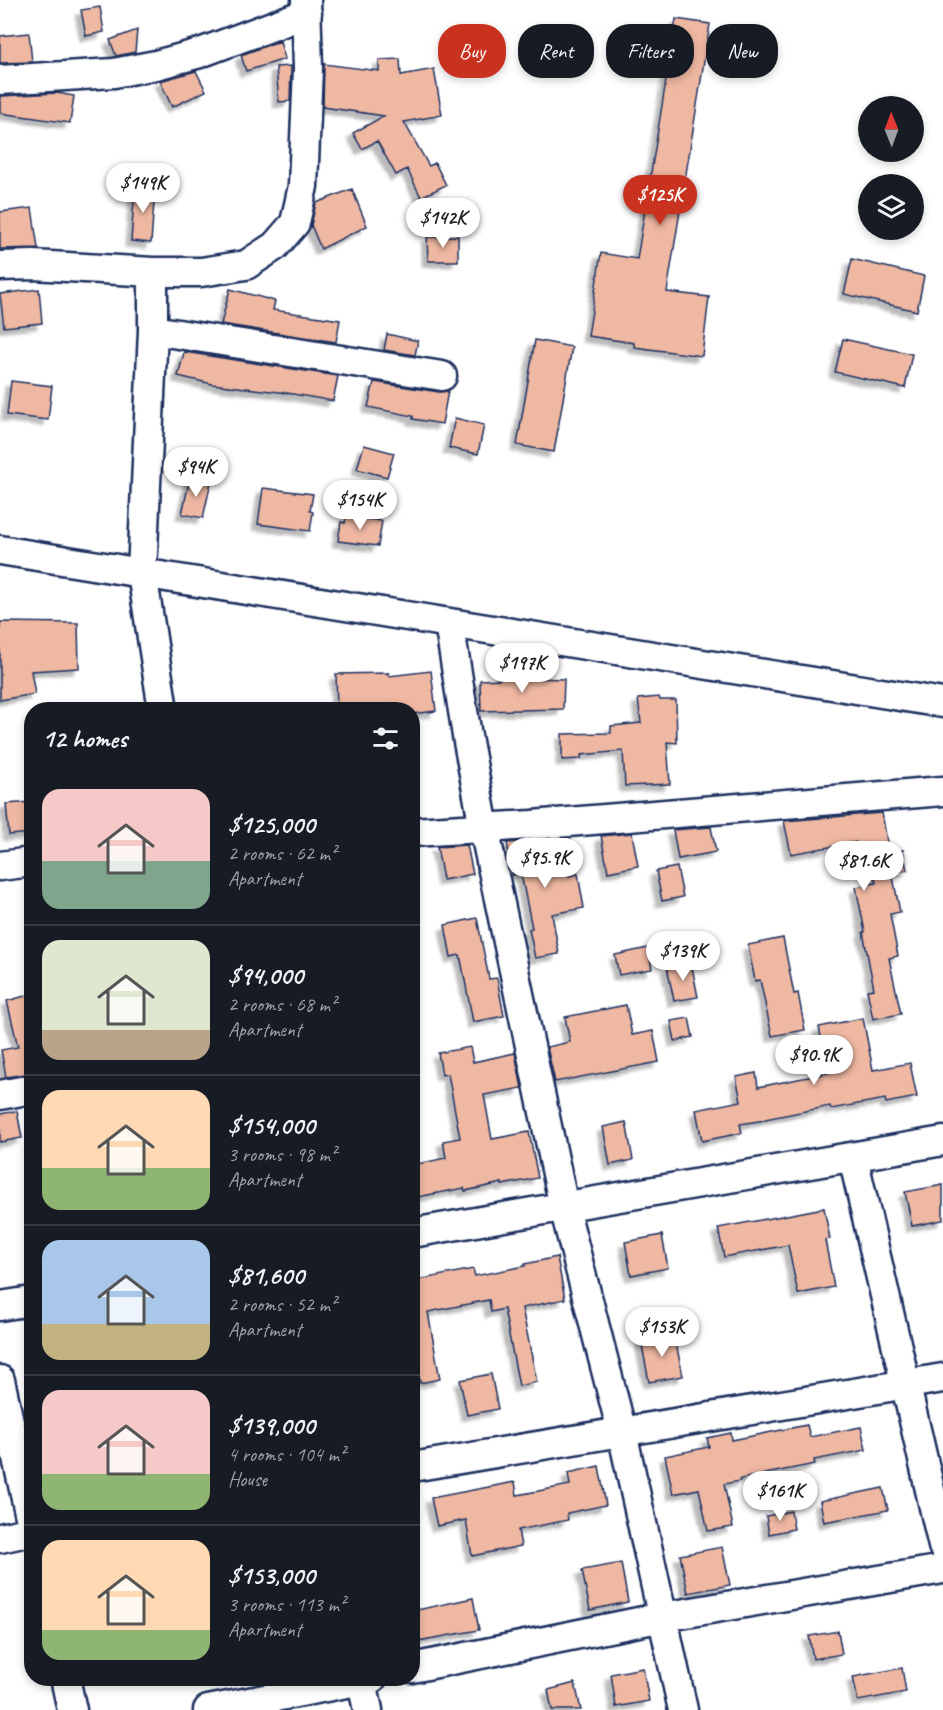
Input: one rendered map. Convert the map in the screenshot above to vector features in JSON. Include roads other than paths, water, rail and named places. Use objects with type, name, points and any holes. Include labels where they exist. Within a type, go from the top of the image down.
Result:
[{"type":"street","points":[[0,80],[114,73],[156,65],[200,53],[306,7],[308,68],[303,186],[295,223],[275,246],[246,265],[201,272],[153,272],[33,265],[0,266]]},
{"type":"street","points":[[153,272],[153,330],[142,573],[162,702]]},
{"type":"street","points":[[153,330],[442,376]]},
{"type":"street","points":[[0,550],[943,703]]},
{"type":"street","points":[[449,623],[484,828],[564,1207],[622,1432],[683,1710]]},
{"type":"street","points":[[420,832],[532,825],[943,791]]},
{"type":"street","points":[[0,866],[24,863]]},
{"type":"street","points":[[0,1095],[24,1090]]},
{"type":"street","points":[[420,1232],[943,1141]]},
{"type":"street","points":[[854,1157],[943,1546]]},
{"type":"street","points":[[0,1306],[24,1302]]},
{"type":"street","points":[[420,1466],[943,1378]]},
{"type":"street","points":[[0,1380],[24,1490]]},
{"type":"street","points":[[0,1538],[24,1534]]},
{"type":"street","points":[[420,1666],[663,1617],[943,1569]]},
{"type":"street","points":[[67,1686],[72,1710]]},
{"type":"street","points":[[208,1710],[330,1686]]},
{"type":"street","points":[[366,1686],[368,1710]]}]
